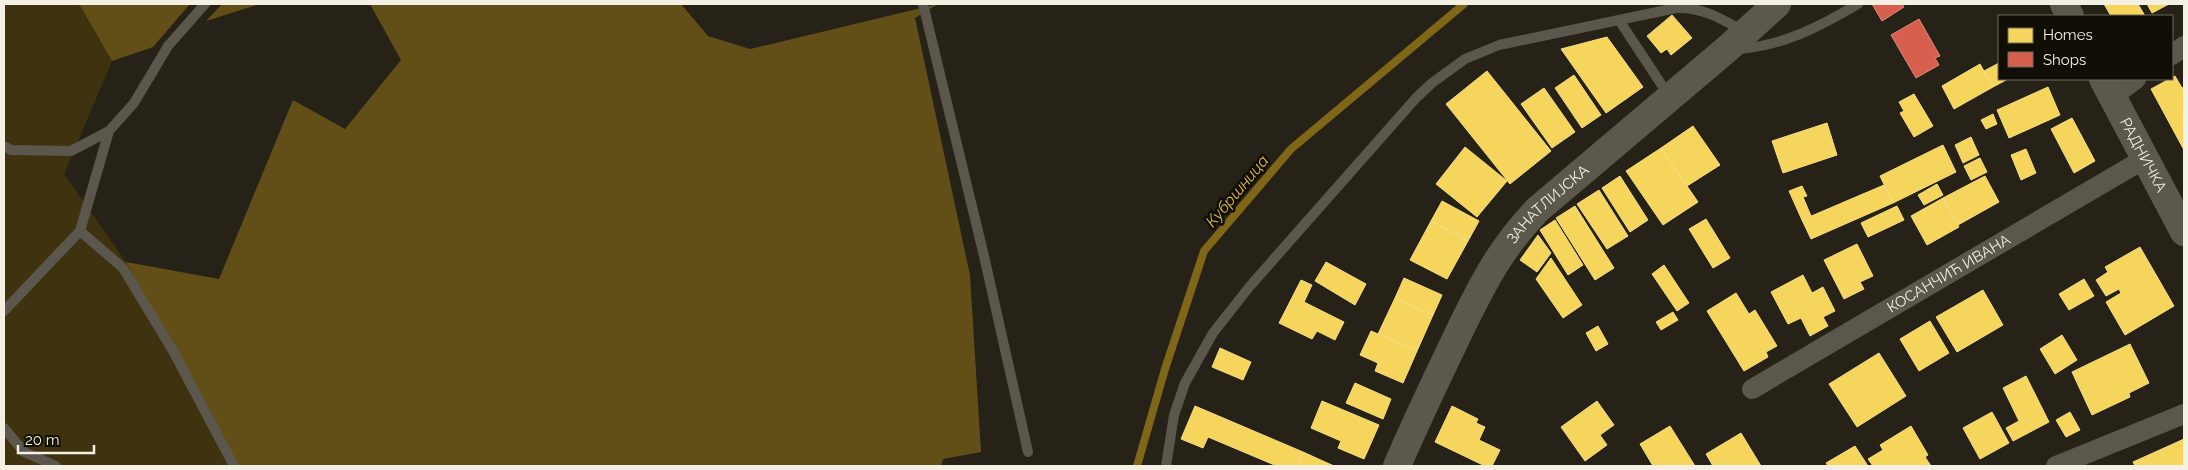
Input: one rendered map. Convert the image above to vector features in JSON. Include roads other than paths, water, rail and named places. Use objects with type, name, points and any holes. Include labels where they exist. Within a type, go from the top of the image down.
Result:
[{"type":"street","name":"ЗАНАТЛИЈСКА","points":[[1397,466],[1434,381],[1489,272],[1514,235],[1537,210],[1737,41],[1777,4]]},
{"type":"street","points":[[2173,53],[2184,46]]},
{"type":"street","points":[[2107,88],[2133,80]]},
{"type":"street","name":"РАДНИЧКА","points":[[2107,88],[2184,232]]},
{"type":"street","name":"КОСАНЧИЋ ИВАНА","points":[[1752,389],[2144,159]]},
{"type":"street","points":[[2056,466],[2184,414]]},
{"type":"lane","points":[[4,146],[11,150],[71,151],[109,131],[134,103],[168,46],[205,4]]},
{"type":"lane","points":[[923,4],[984,256],[1028,452]]},
{"type":"lane","points":[[1166,466],[1174,416],[1185,383],[1213,333],[1250,286],[1416,98],[1449,69],[1498,45],[1676,8],[1690,7],[1704,10],[1737,41],[1776,43],[1805,33],[1858,4]]},
{"type":"lane","points":[[1619,20],[1669,97]]},
{"type":"lane","points":[[4,311],[80,231],[109,131]]},
{"type":"lane","points":[[80,231],[123,268],[173,351],[234,466]]},
{"type":"lane","points":[[4,428],[24,452],[56,466]]},
{"type":"waterway","name":"Кубршница","points":[[1137,466],[1165,369],[1204,251],[1291,149],[1464,4]]}]
